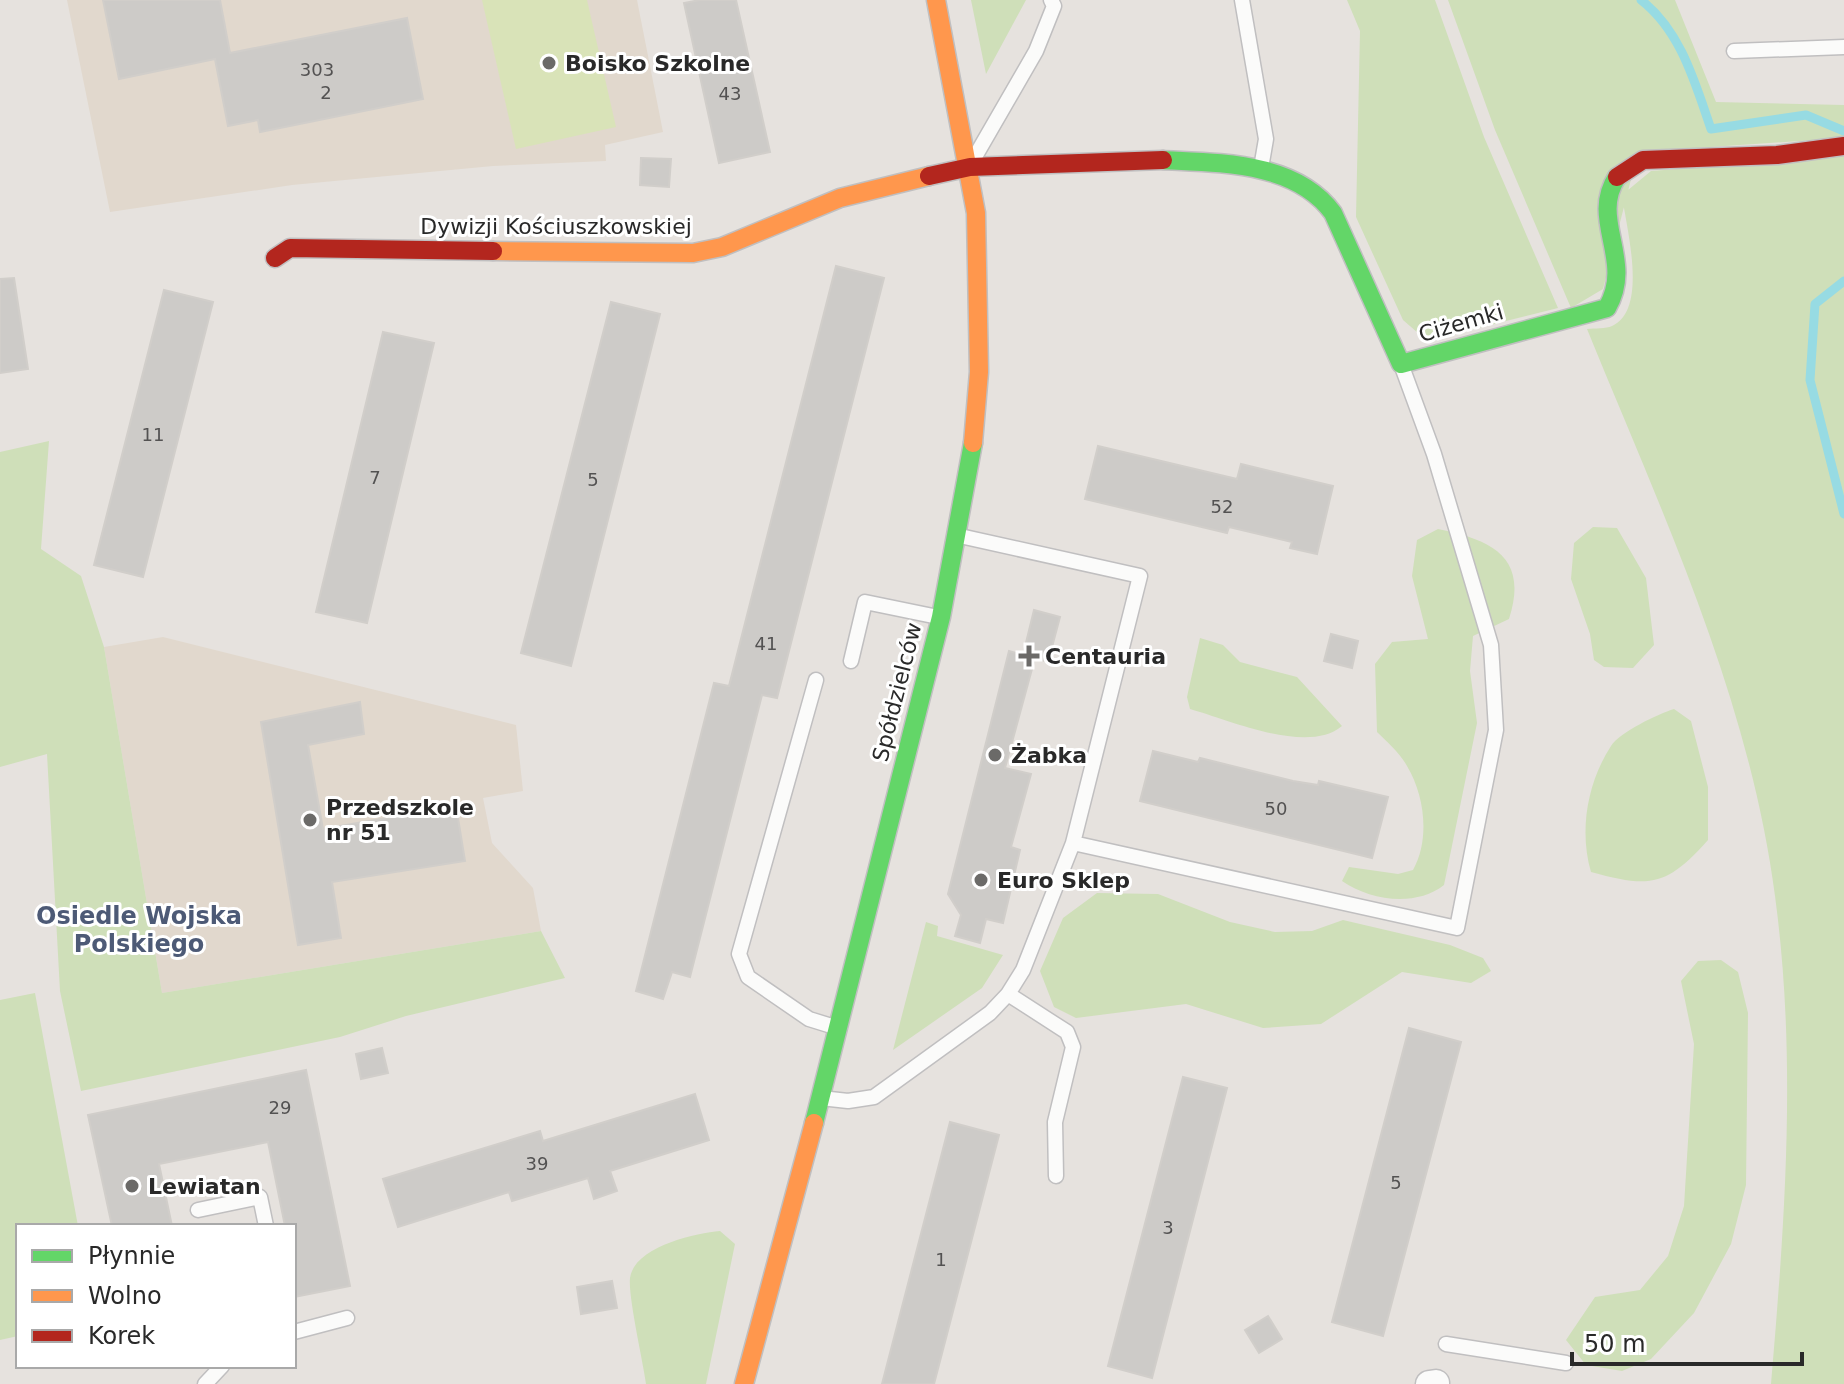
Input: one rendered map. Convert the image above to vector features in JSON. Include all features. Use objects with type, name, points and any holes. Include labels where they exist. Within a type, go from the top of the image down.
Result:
[{"type":"street","name":"Spółdzielców","points":[[744,1384],[839,1028],[941,617],[959,536],[974,441],[979,372],[979,260],[970,167],[936,0]]},
{"type":"street","name":"Ciżemki","points":[[970,167],[1160,160],[1230,163],[1261,169],[1319,194],[1333,213],[1401,364],[1607,308],[1618,290],[1619,277],[1605,208],[1613,184],[1628,165],[1643,160],[1777,155],[1838,147]]},
{"type":"street","name":"Dywizji Kościuszkowskiej","points":[[275,258],[290,248],[693,253],[722,247],[840,198],[970,167]]},
{"type":"lane","points":[[970,167],[1036,51],[1054,6],[1051,0]]},
{"type":"lane","points":[[1242,0],[1266,139],[1261,169]]},
{"type":"lane","points":[[1734,51],[1844,47]]},
{"type":"lane","points":[[1073,843],[1457,928],[1496,730],[1491,645],[1434,454],[1401,364]]},
{"type":"lane","points":[[821,1098],[848,1101],[874,1097],[990,1013],[1008,994],[1023,970],[1073,843],[1140,576],[959,536]]},
{"type":"lane","points":[[851,661],[865,602],[941,617]]},
{"type":"lane","points":[[816,680],[739,954],[748,977],[809,1019],[839,1028]]},
{"type":"lane","points":[[1008,994],[1067,1032],[1073,1047],[1055,1122],[1056,1176]]},
{"type":"lane","points":[[198,1210],[260,1197],[266,1224]]},
{"type":"lane","points":[[296,1331],[347,1318]]},
{"type":"lane","points":[[1446,1344],[1566,1363]]},
{"type":"lane","points":[[205,1384],[220,1368]]},
{"type":"shaded area","points":[[67,0],[637,0],[663,132],[605,145],[606,161],[493,166],[292,185],[110,212]]},
{"type":"shaded area","name":"Przedszkole nr 51","points":[[163,637],[516,725],[523,791],[483,798],[492,843],[533,888],[541,931],[162,993],[104,647]]},
{"type":"green space","name":"Boisko Szkolne","points":[[482,0],[587,0],[616,127],[516,149]]},
{"type":"green space","points":[[971,0],[1026,0],[986,74]]},
{"type":"green space","points":[[1347,0],[1435,0],[1484,137],[1558,308],[1438,338],[1418,333],[1403,320],[1356,217],[1360,31]]},
{"type":"green space","points":[[1448,0],[1675,0],[1716,102],[1844,105],[1844,138],[1638,152],[1603,289],[1571,308],[1495,130]]},
{"type":"green space","points":[[1844,156],[1844,1384],[1771,1384],[1781,1262],[1787,1079],[1782,957],[1763,822],[1724,678],[1699,607],[1587,329],[1612,326],[1623,317],[1630,303],[1632,266],[1622,195],[1651,171]]},
{"type":"green space","points":[[49,441],[41,549],[81,576],[104,647],[162,993],[541,931],[565,978],[406,1016],[340,1037],[81,1091],[60,991],[47,754],[0,767],[0,452]]},
{"type":"green space","points":[[1593,527],[1617,528],[1646,578],[1654,645],[1633,668],[1604,667],[1594,660],[1590,634],[1571,579],[1574,543]]},
{"type":"green space","points":[[1438,529],[1475,539],[1501,555],[1510,566],[1514,598],[1509,619],[1473,636],[1470,671],[1477,723],[1444,885],[1420,896],[1393,899],[1366,893],[1342,881],[1349,867],[1398,874],[1413,870],[1422,845],[1423,818],[1413,778],[1397,752],[1377,732],[1375,664],[1392,642],[1428,639],[1412,576],[1417,540]]},
{"type":"green space","points":[[1200,638],[1223,645],[1240,662],[1297,677],[1342,726],[1327,734],[1289,736],[1246,727],[1190,709],[1187,697]]},
{"type":"green space","points":[[1674,709],[1691,721],[1708,787],[1708,840],[1680,867],[1656,880],[1628,880],[1591,872],[1586,824],[1591,791],[1603,760],[1622,735]]},
{"type":"green space","points":[[1097,893],[1158,894],[1230,922],[1275,932],[1312,931],[1343,920],[1450,945],[1483,958],[1491,971],[1471,983],[1402,972],[1321,1024],[1263,1028],[1186,1004],[1076,1018],[1054,1007],[1040,971],[1063,918]]},
{"type":"green space","points":[[926,922],[938,926],[937,936],[1003,955],[982,988],[893,1050]]},
{"type":"green space","points":[[1721,960],[1738,972],[1748,1013],[1746,1185],[1731,1244],[1694,1313],[1651,1359],[1622,1371],[1586,1365],[1566,1340],[1595,1297],[1640,1290],[1668,1256],[1684,1206],[1694,1044],[1681,981],[1698,961]]},
{"type":"green space","points":[[35,993],[78,1224],[16,1224],[16,1336],[0,1340],[0,1000]]},
{"type":"green space","points":[[720,1231],[735,1244],[706,1384],[646,1384],[631,1299],[630,1278],[634,1267],[642,1258],[667,1244]]},
{"type":"building","points":[[103,0],[220,0],[230,53],[407,18],[423,99],[260,132],[258,120],[228,126],[215,59],[119,79]]},
{"type":"building","points":[[736,0],[770,152],[719,163],[684,3]]},
{"type":"building","points":[[641,158],[671,159],[669,187],[640,185]]},
{"type":"building","points":[[836,266],[884,278],[777,698],[762,695],[690,977],[672,972],[663,999],[636,991],[714,683],[729,686]]},
{"type":"building","points":[[14,278],[28,369],[0,373],[0,279]]},
{"type":"building","points":[[164,290],[213,302],[143,577],[94,565]]},
{"type":"building","points":[[611,302],[660,314],[571,666],[521,653]]},
{"type":"building","points":[[383,332],[434,343],[367,623],[316,612]]},
{"type":"building","points":[[1098,446],[1237,479],[1241,464],[1333,486],[1317,554],[1290,548],[1292,542],[1229,527],[1227,533],[1085,499]]},
{"type":"building","points":[[1034,610],[1060,617],[1048,662],[1035,658],[1005,768],[1031,774],[1011,847],[1020,850],[1003,923],[986,919],[980,943],[955,936],[961,915],[948,894],[1009,651],[1023,655]]},
{"type":"building","points":[[1331,634],[1358,641],[1352,668],[1324,661]]},
{"type":"building","points":[[360,702],[364,734],[308,745],[323,829],[456,806],[465,861],[332,882],[341,938],[298,945],[261,722]]},
{"type":"building","points":[[1153,751],[1198,762],[1200,758],[1293,781],[1318,785],[1319,781],[1388,797],[1372,858],[1140,801]]},
{"type":"building","points":[[1409,1028],[1461,1042],[1383,1336],[1332,1322]]},
{"type":"building","points":[[382,1048],[388,1073],[361,1079],[356,1054]]},
{"type":"building","points":[[306,1070],[350,1286],[296,1297],[296,1224],[285,1224],[268,1142],[159,1164],[172,1224],[112,1224],[88,1115]]},
{"type":"building","points":[[1183,1077],[1227,1088],[1152,1378],[1108,1366]]},
{"type":"building","points":[[695,1094],[709,1140],[610,1171],[617,1191],[594,1199],[588,1178],[512,1201],[509,1192],[398,1227],[383,1179],[540,1131],[543,1141]]},
{"type":"building","points":[[950,1122],[999,1135],[934,1384],[882,1384]]},
{"type":"building","points":[[612,1281],[617,1308],[581,1314],[577,1287]]},
{"type":"building","points":[[1268,1316],[1282,1339],[1259,1353],[1245,1330]]},
{"type":"waterway","points":[[1641,0],[1677,42],[1711,129],[1806,115],[1844,131]]},
{"type":"waterway","points":[[1844,281],[1815,304],[1810,380],[1844,514]]},
{"type":"traffic: fast","points":[[1163,160],[1256,168],[1299,184],[1317,196],[1333,213],[1401,364],[1607,308],[1616,273],[1608,209],[1610,193],[1617,177]]},
{"type":"traffic: fast","points":[[814,1123],[941,617],[973,443]]},
{"type":"traffic: slow","points":[[936,0],[976,213],[979,372],[973,443]]},
{"type":"traffic: slow","points":[[493,251],[693,253],[722,247],[840,198],[929,176]]},
{"type":"traffic: slow","points":[[744,1384],[814,1123]]},
{"type":"traffic: jam","points":[[1617,177],[1643,160],[1777,155],[1844,146]]},
{"type":"traffic: jam","points":[[929,176],[970,167],[1163,160]]},
{"type":"traffic: jam","points":[[275,258],[290,248],[493,251]]},
{"type":"place","name":"Boisko Szkolne","points":[[549,63]]},
{"type":"place","name":"Centauria","points":[[1029,656]]},
{"type":"place","name":"Żabka","points":[[995,755]]},
{"type":"place","name":"Przedszkole nr 51","points":[[310,820]]},
{"type":"place","name":"Euro Sklep","points":[[981,880]]},
{"type":"place","name":"Lewiatan","points":[[132,1186]]},
{"type":"district","name":"Osiedle Wojska Polskiego","points":[[139,930]]}]
